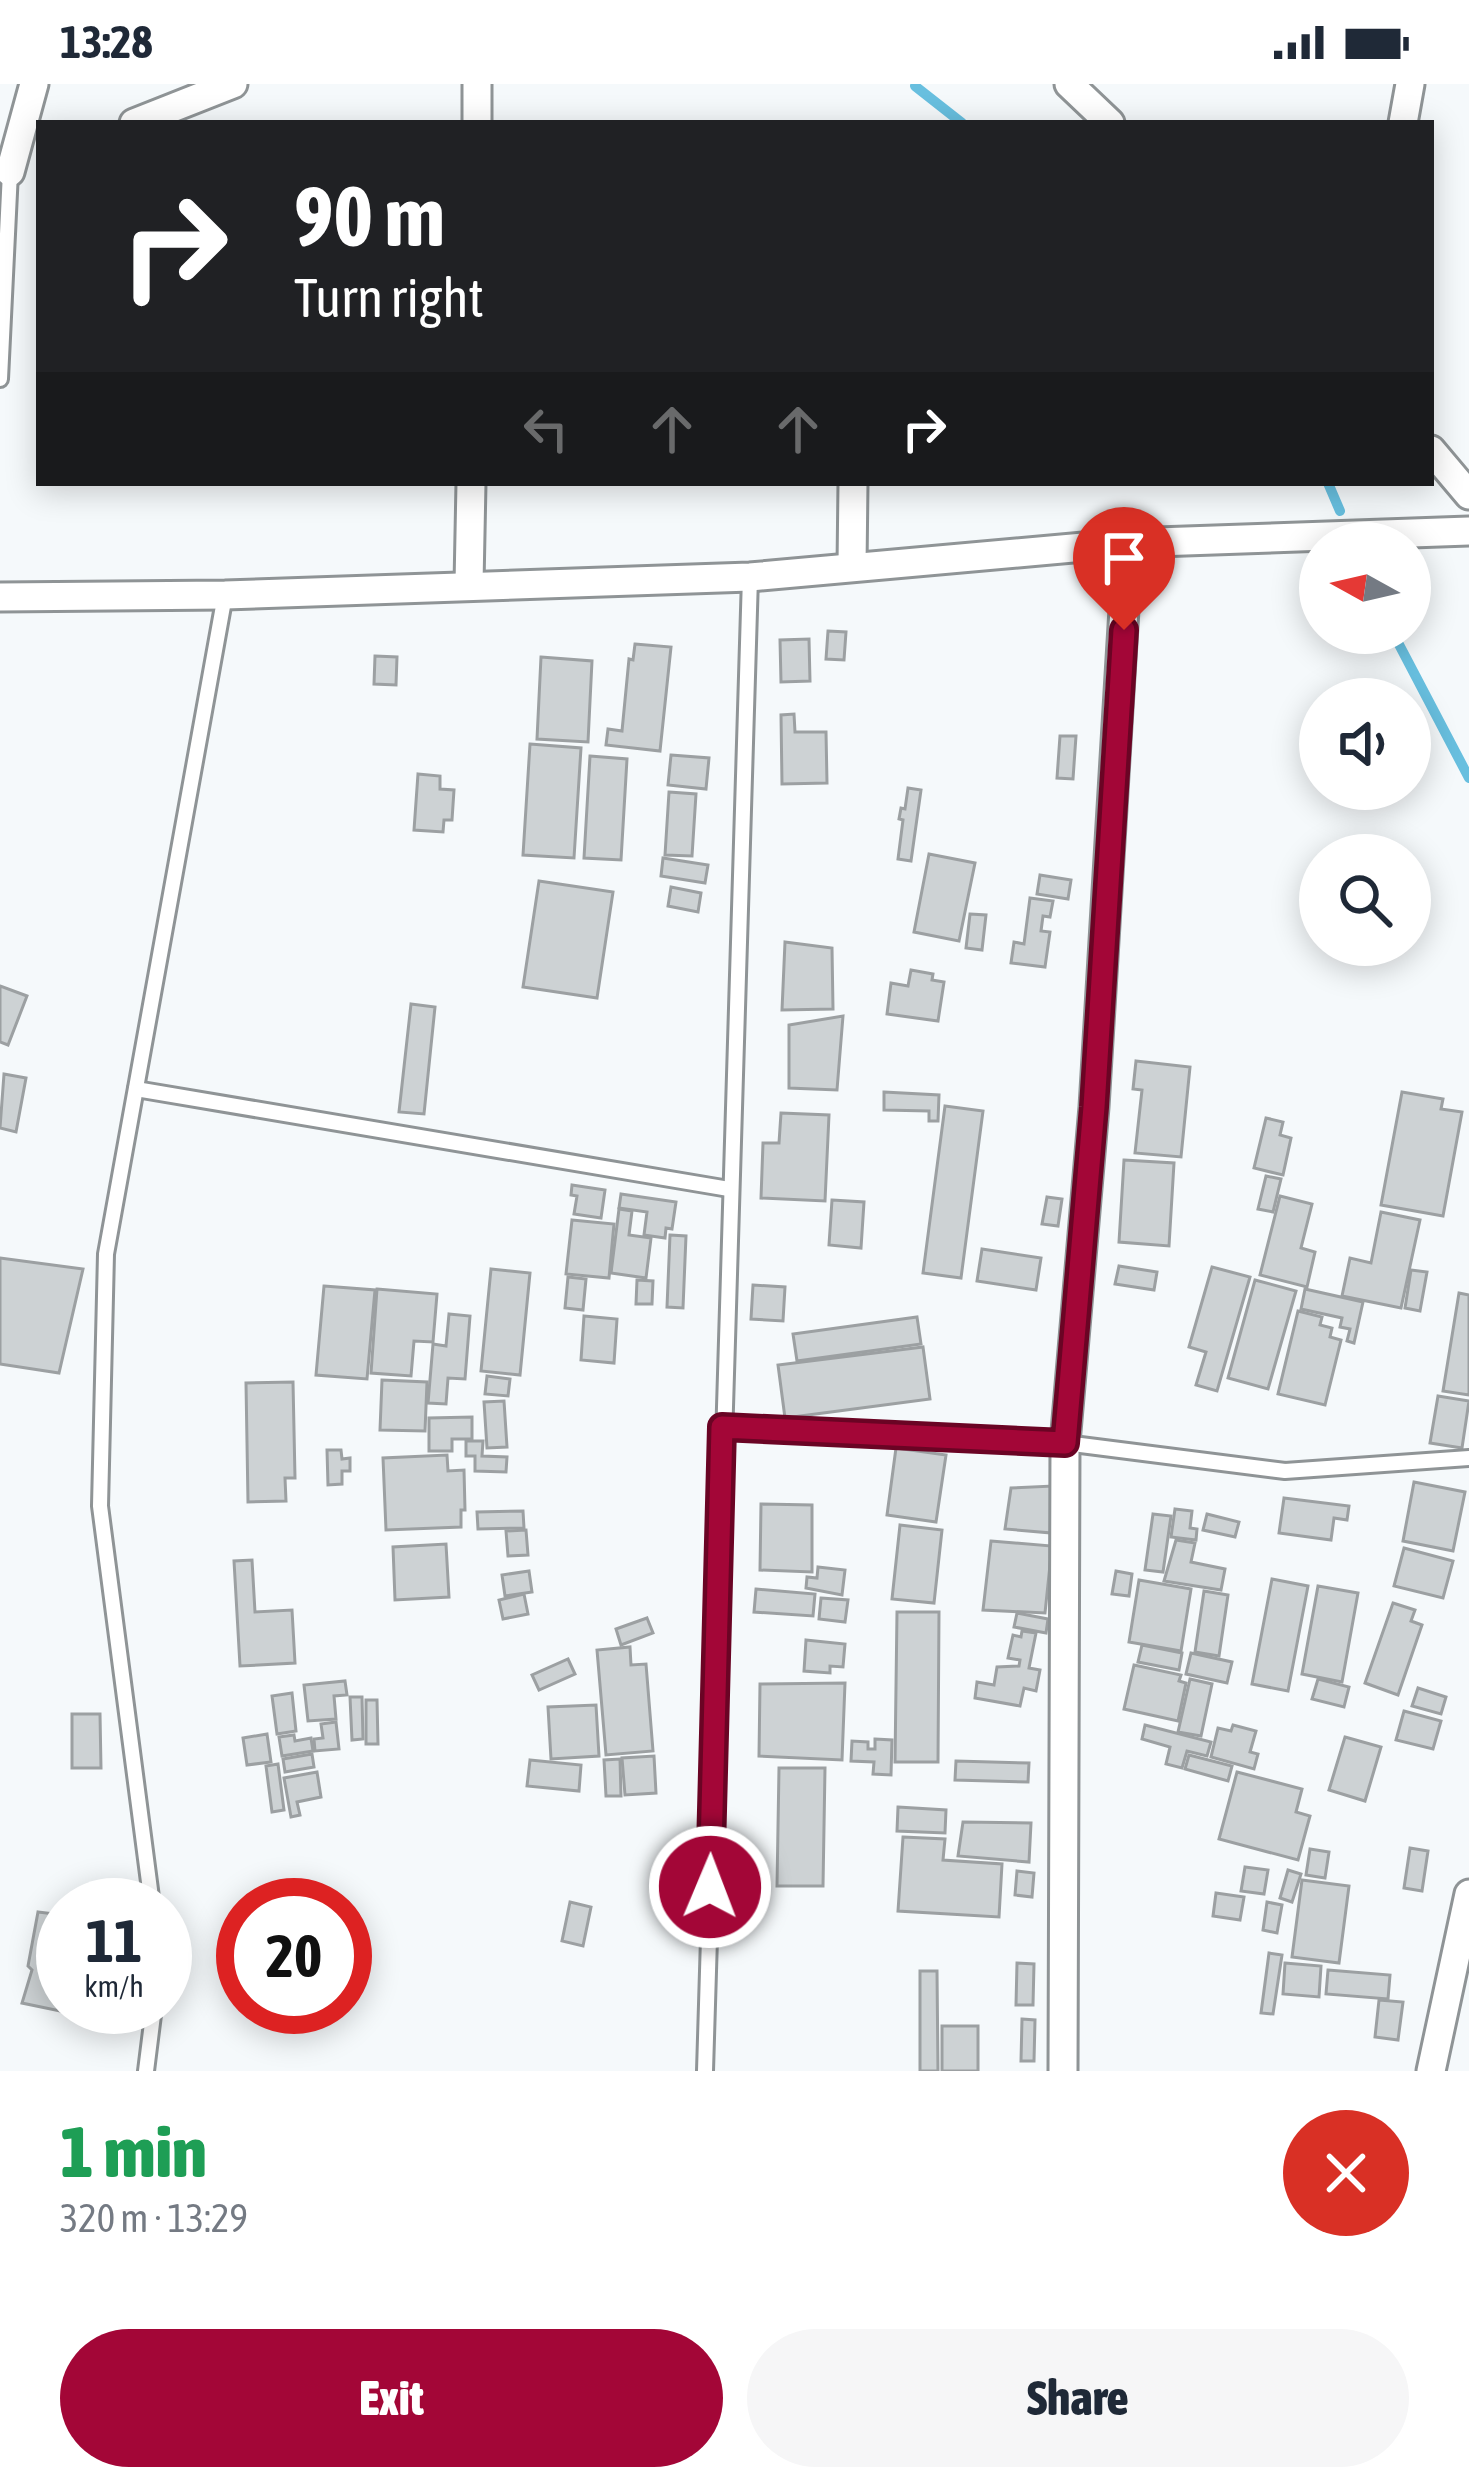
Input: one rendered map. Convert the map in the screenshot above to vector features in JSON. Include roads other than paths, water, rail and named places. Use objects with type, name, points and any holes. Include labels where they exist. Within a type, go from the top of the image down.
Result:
[{"type":"street","points":[[5,172],[34,84]]},
{"type":"street","points":[[142,120],[233,84]]},
{"type":"street","points":[[477,84],[477,120]]},
{"type":"street","points":[[1069,84],[1106,120]]},
{"type":"street","points":[[1404,120],[1410,84]]},
{"type":"street","points":[[5,172],[36,161]]},
{"type":"street","points":[[1434,454],[1469,495]]},
{"type":"street","points":[[469,584],[471,486]]},
{"type":"street","points":[[852,566],[853,486]]},
{"type":"street","points":[[0,597],[226,595],[750,577],[1128,544],[1469,531]]},
{"type":"street","points":[[1063,2071],[1065,1443],[1094,1107],[1128,544]]},
{"type":"street","points":[[1431,2071],[1469,1894]]},
{"type":"lane","points":[[0,379],[5,172]]},
{"type":"lane","points":[[705,2071],[750,577]]},
{"type":"lane","points":[[148,1878],[100,1506],[106,1253],[226,595]]},
{"type":"lane","points":[[136,1089],[729,1189]]},
{"type":"lane","points":[[722,1427],[1065,1443],[1285,1471],[1469,1458]]},
{"type":"lane","points":[[146,2071],[151,2034]]},
{"type":"waterway","points":[[915,86],[958,120]]},
{"type":"waterway","points":[[1329,486],[1340,511]]},
{"type":"waterway","points":[[1404,654],[1469,778]]}]
